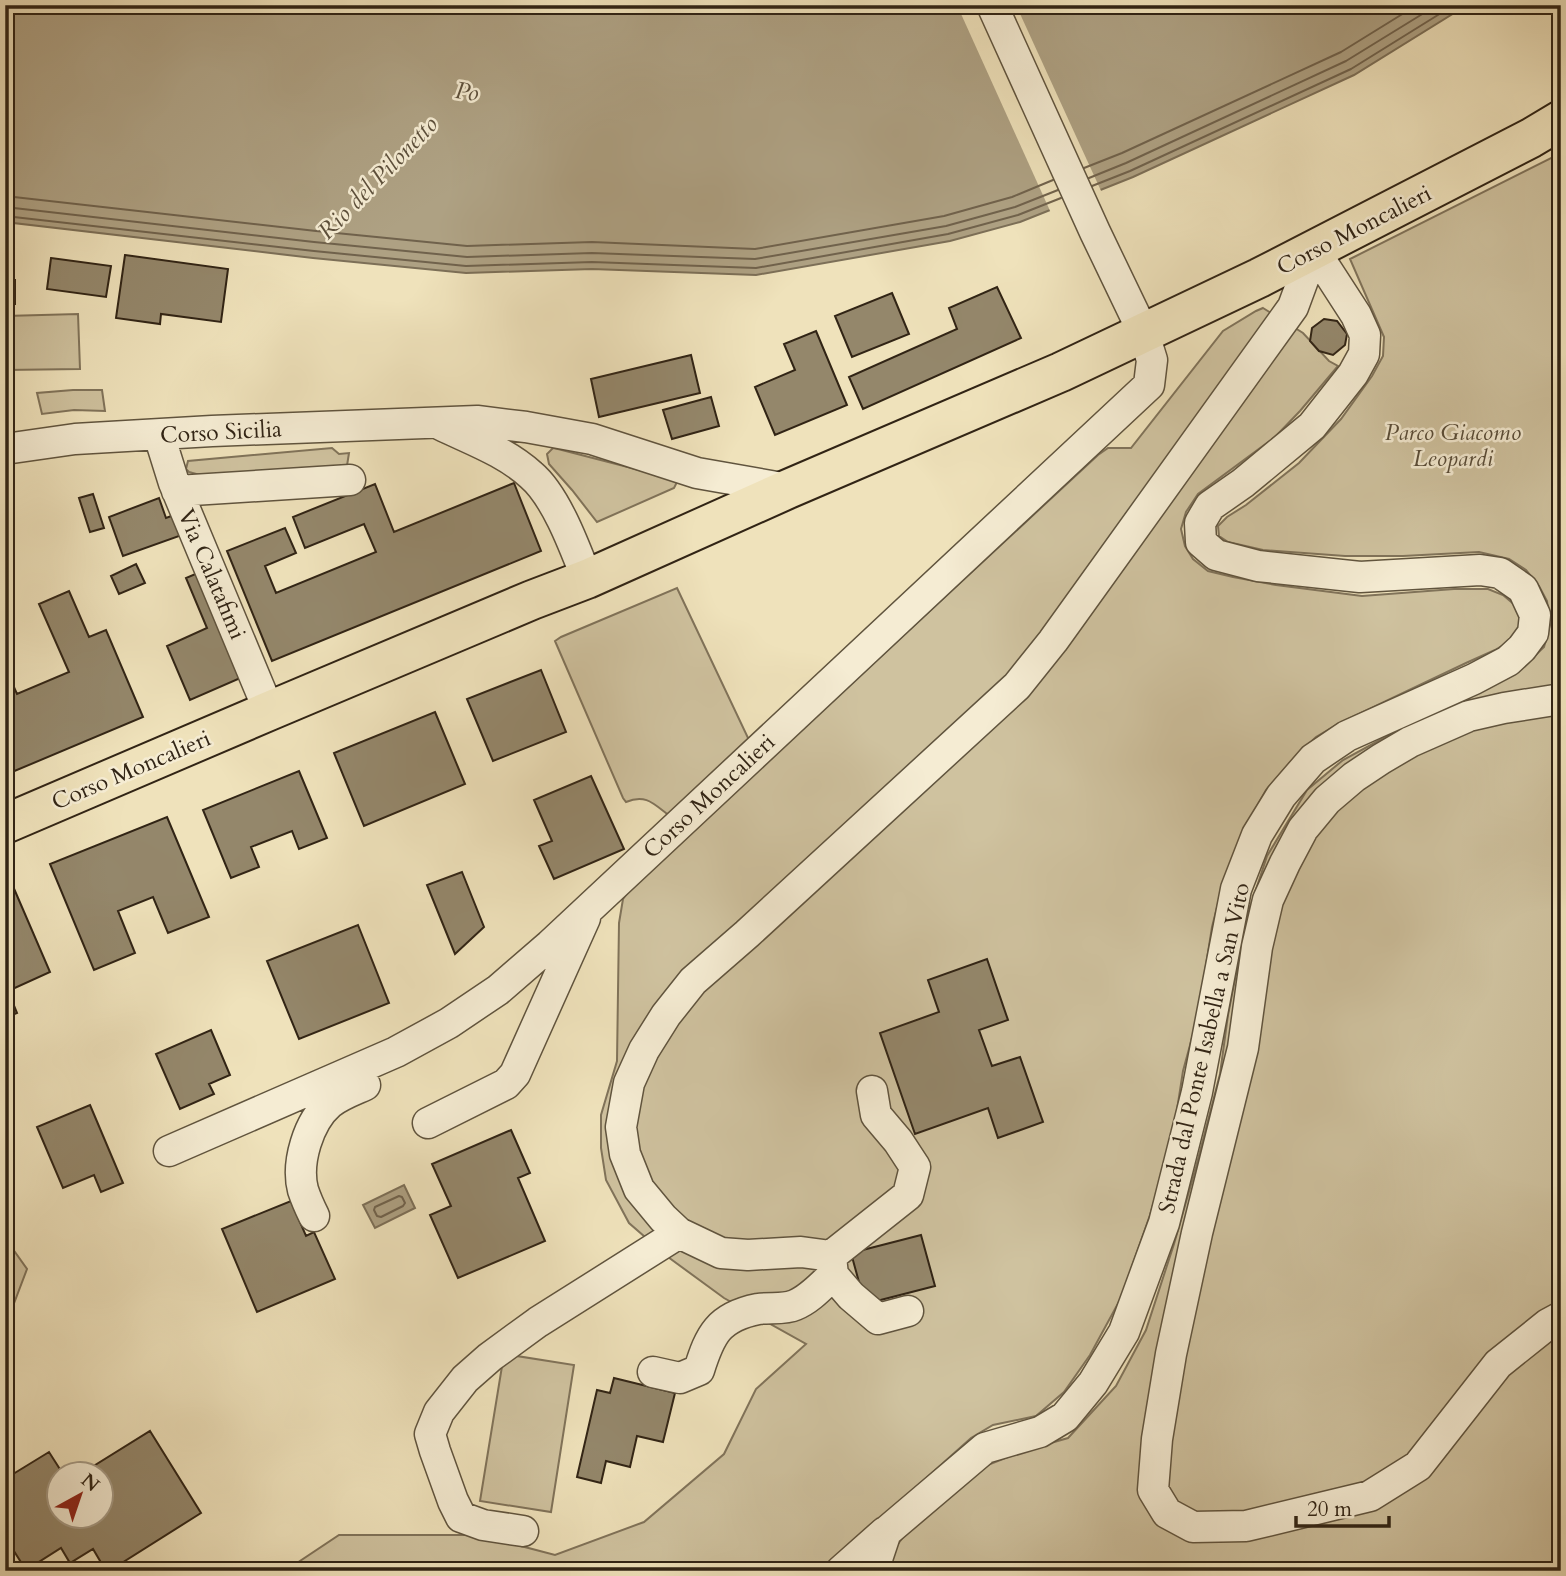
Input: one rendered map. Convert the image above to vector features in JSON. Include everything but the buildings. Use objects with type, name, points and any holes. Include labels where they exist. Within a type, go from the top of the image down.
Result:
[{"type":"main road","name":"Corso Moncalieri","points":[[5,824],[587,579],[1061,372],[1314,250],[1507,151],[1561,120]]},
{"type":"street","points":[[992,5],[1144,334]]},
{"type":"street","points":[[908,1311],[878,1319],[851,1296],[832,1266],[801,1252],[748,1255],[721,1253],[679,1233],[639,1189],[625,1154],[621,1126],[629,1083],[644,1051],[666,1015],[694,981],[1017,686],[1053,641],[1293,307],[1314,250]]},
{"type":"street","name":"Strada dal Ponte Isabella a San Vito","points":[[841,1571],[985,1448],[1040,1432],[1065,1417],[1093,1383],[1124,1332],[1164,1223],[1171,1196],[1197,1092],[1236,889],[1257,835],[1282,796],[1313,759],[1347,736],[1508,661],[1533,633],[1535,615],[1523,589],[1500,573],[1480,570],[1360,577],[1258,566],[1216,555],[1201,542],[1200,523],[1210,506],[1243,484],[1312,426],[1353,374],[1364,354],[1365,335],[1356,315],[1314,250]]},
{"type":"street","name":"Corso Moncalieri","points":[[169,1151],[396,1052],[449,1023],[498,990],[1149,385],[1152,360],[1144,334]]},
{"type":"street","name":"Corso Sicilia","points":[[5,449],[75,439],[477,421],[592,439],[697,473],[788,489]]},
{"type":"street","name":"Corso Sicilia","points":[[438,424],[503,455],[532,475],[548,494],[573,543],[587,579]]},
{"type":"street","name":"Via Calatafimi","points":[[159,435],[177,491],[269,711]]},
{"type":"street","points":[[177,491],[350,480]]},
{"type":"street","points":[[1561,699],[1469,716],[1410,742],[1381,759],[1327,800],[1303,830],[1285,863],[1268,901],[1258,947],[1243,1048],[1197,1233],[1174,1340],[1157,1439],[1153,1490],[1167,1513],[1193,1527],[1247,1526],[1370,1496],[1418,1466],[1498,1364],[1548,1324],[1561,1317]]},
{"type":"street","points":[[428,1123],[506,1084],[515,1074],[589,908]]},
{"type":"street","points":[[314,1216],[303,1189],[301,1167],[308,1139],[319,1114],[332,1101],[382,1079],[388,1072],[396,1052]]},
{"type":"street","points":[[653,1372],[680,1378],[699,1370],[707,1346],[717,1328],[732,1317],[758,1309],[794,1306],[808,1297],[832,1266],[908,1195],[915,1167],[876,1115],[872,1091]]},
{"type":"street","points":[[523,1531],[483,1525],[461,1517],[430,1434],[439,1412],[465,1378],[489,1357],[538,1322],[679,1233]]},
{"type":"street","points":[[875,1571],[886,1532]]},
{"type":"green space","name":"Parco Giacomo Leopardi","points":[[1561,153],[1561,1571],[887,1571],[892,1552],[910,1528],[985,1466],[1068,1438],[1116,1386],[1146,1330],[1196,1167],[1220,1074],[1228,1015],[1247,917],[1267,856],[1307,790],[1343,760],[1523,667],[1544,647],[1550,625],[1547,601],[1526,570],[1509,559],[1479,552],[1345,556],[1263,550],[1228,542],[1219,536],[1218,526],[1299,463],[1341,419],[1383,356],[1384,337],[1350,259]]},
{"type":"green space","points":[[1263,308],[1303,333],[1329,361],[1338,366],[1275,437],[1198,494],[1186,512],[1181,529],[1185,546],[1193,559],[1208,571],[1233,577],[1362,596],[1488,589],[1503,595],[1516,606],[1521,616],[1519,626],[1510,641],[1495,650],[1340,723],[1316,737],[1266,790],[1242,833],[1223,884],[1212,927],[1198,1016],[1183,1071],[1172,1142],[1150,1215],[1121,1298],[1090,1355],[1064,1392],[1036,1416],[993,1425],[971,1438],[822,1571],[285,1571],[339,1535],[479,1535],[555,1555],[644,1522],[724,1454],[756,1389],[806,1344],[724,1298],[668,1257],[629,1223],[606,1180],[601,1148],[601,1115],[617,1061],[619,923],[623,899],[632,887],[1098,455],[1108,448],[1131,448],[1223,331]]},
{"type":"green space","points":[[78,314],[80,369],[5,370],[5,316]]},
{"type":"green space","points":[[102,390],[105,411],[74,410],[42,414],[37,393]]},
{"type":"green space","points":[[332,448],[339,454],[349,453],[346,472],[200,475],[186,469],[188,461]]},
{"type":"green space","points":[[553,448],[678,480],[674,488],[597,522],[549,464],[547,454]]},
{"type":"green space","points":[[677,588],[749,740],[674,812],[667,814],[644,799],[626,802],[623,798],[555,641]]},
{"type":"green space","points":[[5,1238],[27,1269],[10,1314],[5,1318]]},
{"type":"green space","points":[[504,1354],[574,1365],[551,1512],[480,1501]]},
{"type":"water","points":[[5,5],[1467,5],[1354,75],[1133,177],[1020,222],[950,241],[756,275],[592,269],[466,273],[5,222]]},
{"type":"water","points":[[404,1185],[415,1208],[375,1228],[363,1205]]},
{"type":"pier","points":[[957,5],[1016,5],[1102,193],[1051,213]]},
{"type":"water label","name":"Po","points":[[467,92]]},
{"type":"water label","name":"Rio del Pilonetto","points":[[378,178]]}]
